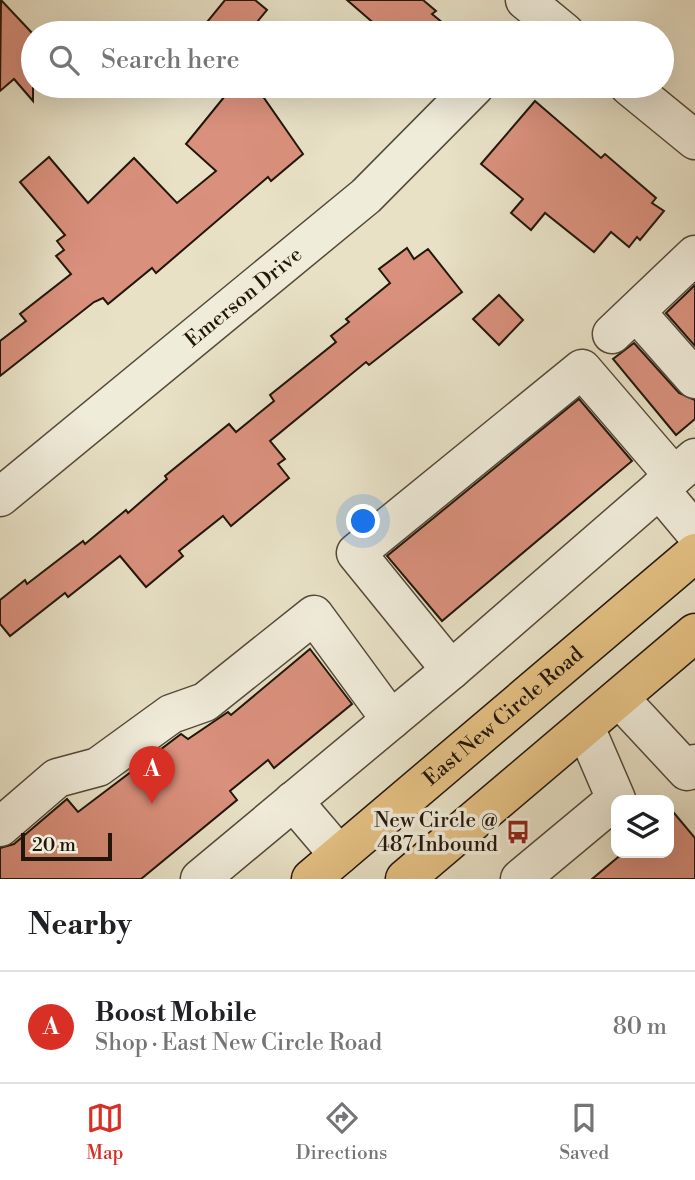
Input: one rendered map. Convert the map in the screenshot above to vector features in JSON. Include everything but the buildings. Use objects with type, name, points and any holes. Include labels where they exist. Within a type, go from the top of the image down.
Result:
[{"type":"highway","name":"East New Circle Road","points":[[325,867],[695,552]]},
{"type":"highway","points":[[426,873],[585,727],[695,633]]},
{"type":"street","name":"Emerson Drive","points":[[0,497],[366,195],[463,98]]},
{"type":"street","points":[[644,98],[695,140]]},
{"type":"street","points":[[695,255],[624,323],[695,379]]},
{"type":"street","points":[[451,670],[356,553],[582,369],[676,474],[695,532]]},
{"type":"street","points":[[200,879],[451,670],[676,474]]},
{"type":"street","points":[[0,828],[57,778],[98,767],[171,714],[205,702],[314,615],[390,720]]},
{"type":"street","points":[[619,698],[687,771],[695,764]]},
{"type":"street","points":[[520,879],[616,799],[585,727]]},
{"type":"street","points":[[293,801],[325,867]]},
{"type":"place","name":"Boost Mobile","points":[[152,804]]},
{"type":"place","name":"New Circle @ 487 Inbound","points":[[518,832]]}]
